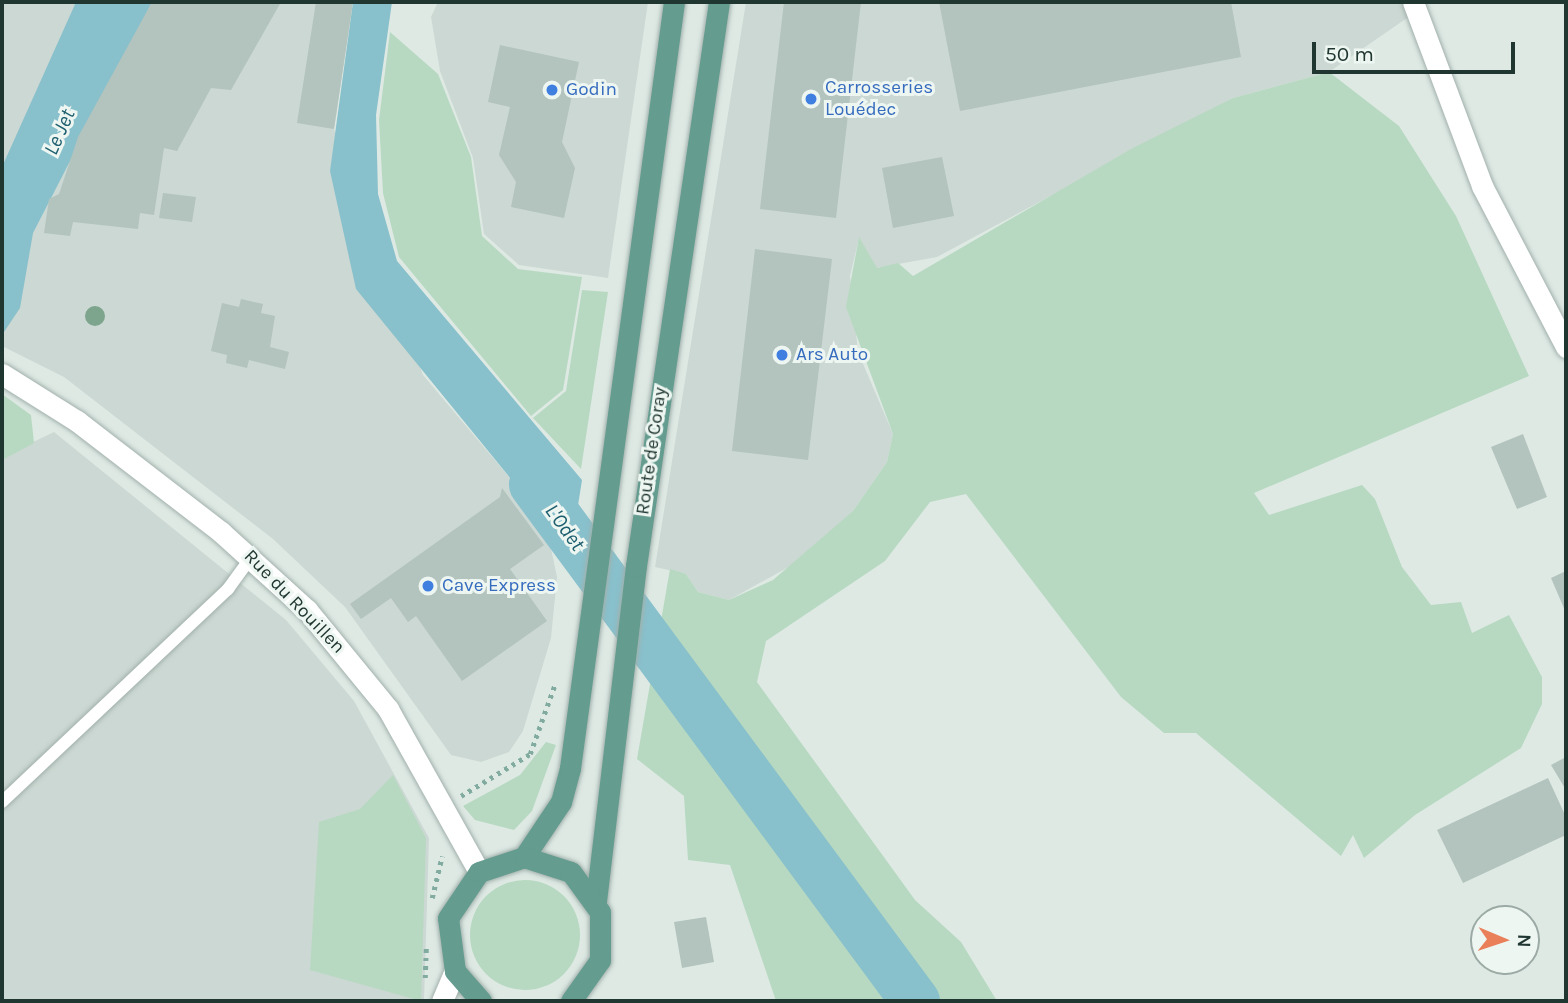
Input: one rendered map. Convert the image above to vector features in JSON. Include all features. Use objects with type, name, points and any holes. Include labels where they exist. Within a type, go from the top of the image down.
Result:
[{"type":"main road","points":[[524,857],[566,786],[674,2]]},
{"type":"main road","name":"Route de Coray","points":[[596,901],[636,566],[719,2]]},
{"type":"main road","points":[[481,1001],[454,971],[448,918],[479,873],[524,857],[572,872],[596,901],[604,944],[580,997]]},
{"type":"street","points":[[1413,2],[1499,223],[1566,347]]},
{"type":"street","name":"Rue du Rouillen","points":[[2,374],[77,421],[252,556],[368,681],[441,800],[479,873]]},
{"type":"street","points":[[442,1001],[454,971]]},
{"type":"lane","points":[[2,802],[228,589],[252,556]]},
{"type":"path","points":[[441,800],[521,763],[537,741],[557,677]]},
{"type":"shaded area","points":[[2,2],[353,2],[334,129],[423,375],[515,484],[549,539],[557,577],[551,638],[523,731],[509,752],[481,762],[451,755],[345,607],[273,539],[64,377],[2,346]]},
{"type":"shaded area","points":[[438,2],[648,2],[608,278],[519,265],[484,234],[473,158],[440,71],[431,17]]},
{"type":"shaded area","points":[[746,2],[1430,2],[1329,72],[1233,98],[937,257],[876,268],[859,238],[850,276],[858,352],[893,434],[887,462],[853,511],[803,559],[729,600],[698,592],[686,574],[655,567]]},
{"type":"shaded area","points":[[54,432],[286,620],[354,701],[429,838],[424,1001],[2,1001],[2,457]]},
{"type":"green space","points":[[390,32],[438,74],[471,157],[482,236],[518,269],[582,277],[563,390],[531,416],[399,257],[383,193],[379,120]]},
{"type":"green space","points":[[1329,72],[1399,126],[1456,216],[1529,376],[1254,493],[1269,515],[1362,485],[1375,499],[1402,567],[1431,605],[1461,602],[1472,633],[1509,615],[1542,677],[1542,704],[1521,748],[1415,815],[1364,858],[1353,835],[1341,856],[1196,733],[1164,733],[1121,697],[966,494],[930,502],[885,561],[766,641],[757,682],[915,900],[961,942],[997,1001],[776,1001],[730,865],[688,860],[684,796],[637,759],[670,569],[686,574],[698,592],[729,600],[773,580],[853,511],[887,462],[893,434],[846,307],[859,237],[877,268],[898,263],[913,276],[1131,149],[1233,98]]},
{"type":"green space","points":[[582,290],[608,292],[581,469],[533,418],[566,391]]},
{"type":"green space","points":[[2,394],[31,415],[34,443],[4,459]]},
{"type":"green space","points":[[546,742],[556,745],[532,811],[514,830],[475,820],[463,806],[520,775]]},
{"type":"green space","points":[[393,775],[426,838],[421,1001],[310,970],[319,822],[360,809]]},
{"type":"green space","points":[[525,880],[546,884],[564,896],[576,914],[580,935],[576,956],[564,974],[546,986],[525,990],[504,986],[486,974],[474,956],[470,935],[474,914],[486,896],[504,884]]},
{"type":"water","name":"Le Jet","points":[[76,2],[152,2],[33,233],[20,308],[2,335],[2,167]]},
{"type":"water","points":[[353,2],[392,2],[376,115],[378,194],[397,261],[582,480],[568,569],[515,484],[356,289],[330,171]]},
{"type":"building","points":[[152,2],[281,2],[231,90],[211,88],[177,151],[164,148],[154,215],[140,213],[138,229],[73,222],[70,236],[44,233],[49,199],[59,194],[78,137]]},
{"type":"building","points":[[316,2],[353,2],[334,129],[297,123]]},
{"type":"building","name":"Carrosseries Louédec","points":[[784,2],[861,2],[836,218],[760,209]]},
{"type":"building","points":[[939,2],[1231,2],[1241,57],[960,111]]},
{"type":"building","points":[[500,45],[579,62],[562,142],[575,168],[564,218],[511,207],[516,182],[499,155],[510,107],[488,102]]},
{"type":"building","points":[[942,157],[954,216],[893,228],[882,168]]},
{"type":"building","points":[[163,193],[196,197],[192,222],[159,218]]},
{"type":"building","name":"Ars Auto","points":[[755,249],[832,259],[808,460],[732,451]]},
{"type":"building","points":[[241,299],[263,304],[261,313],[275,316],[270,347],[289,352],[285,369],[249,360],[247,368],[226,363],[227,355],[211,351],[222,303],[239,307]]},
{"type":"building","points":[[1523,434],[1547,497],[1517,509],[1491,447]]},
{"type":"building","points":[[502,488],[544,545],[510,569],[547,621],[462,681],[416,616],[408,622],[391,598],[361,619],[350,604],[500,497]]},
{"type":"building","points":[[1566,571],[1566,613],[1551,578]]},
{"type":"building","points":[[1566,757],[1566,790],[1551,765]]},
{"type":"building","points":[[1548,778],[1566,817],[1566,835],[1463,883],[1437,830]]},
{"type":"building","points":[[706,917],[714,962],[682,968],[674,922]]},
{"type":"waterway","name":"L'Odet","points":[[533,484],[915,1001]]},
{"type":"place","name":"Godin","points":[[552,90]]},
{"type":"place","name":"Carrosseries Louédec","points":[[811,99]]},
{"type":"place","name":"Ars Auto","points":[[782,355]]},
{"type":"place","name":"Cave Express","points":[[428,586]]}]
